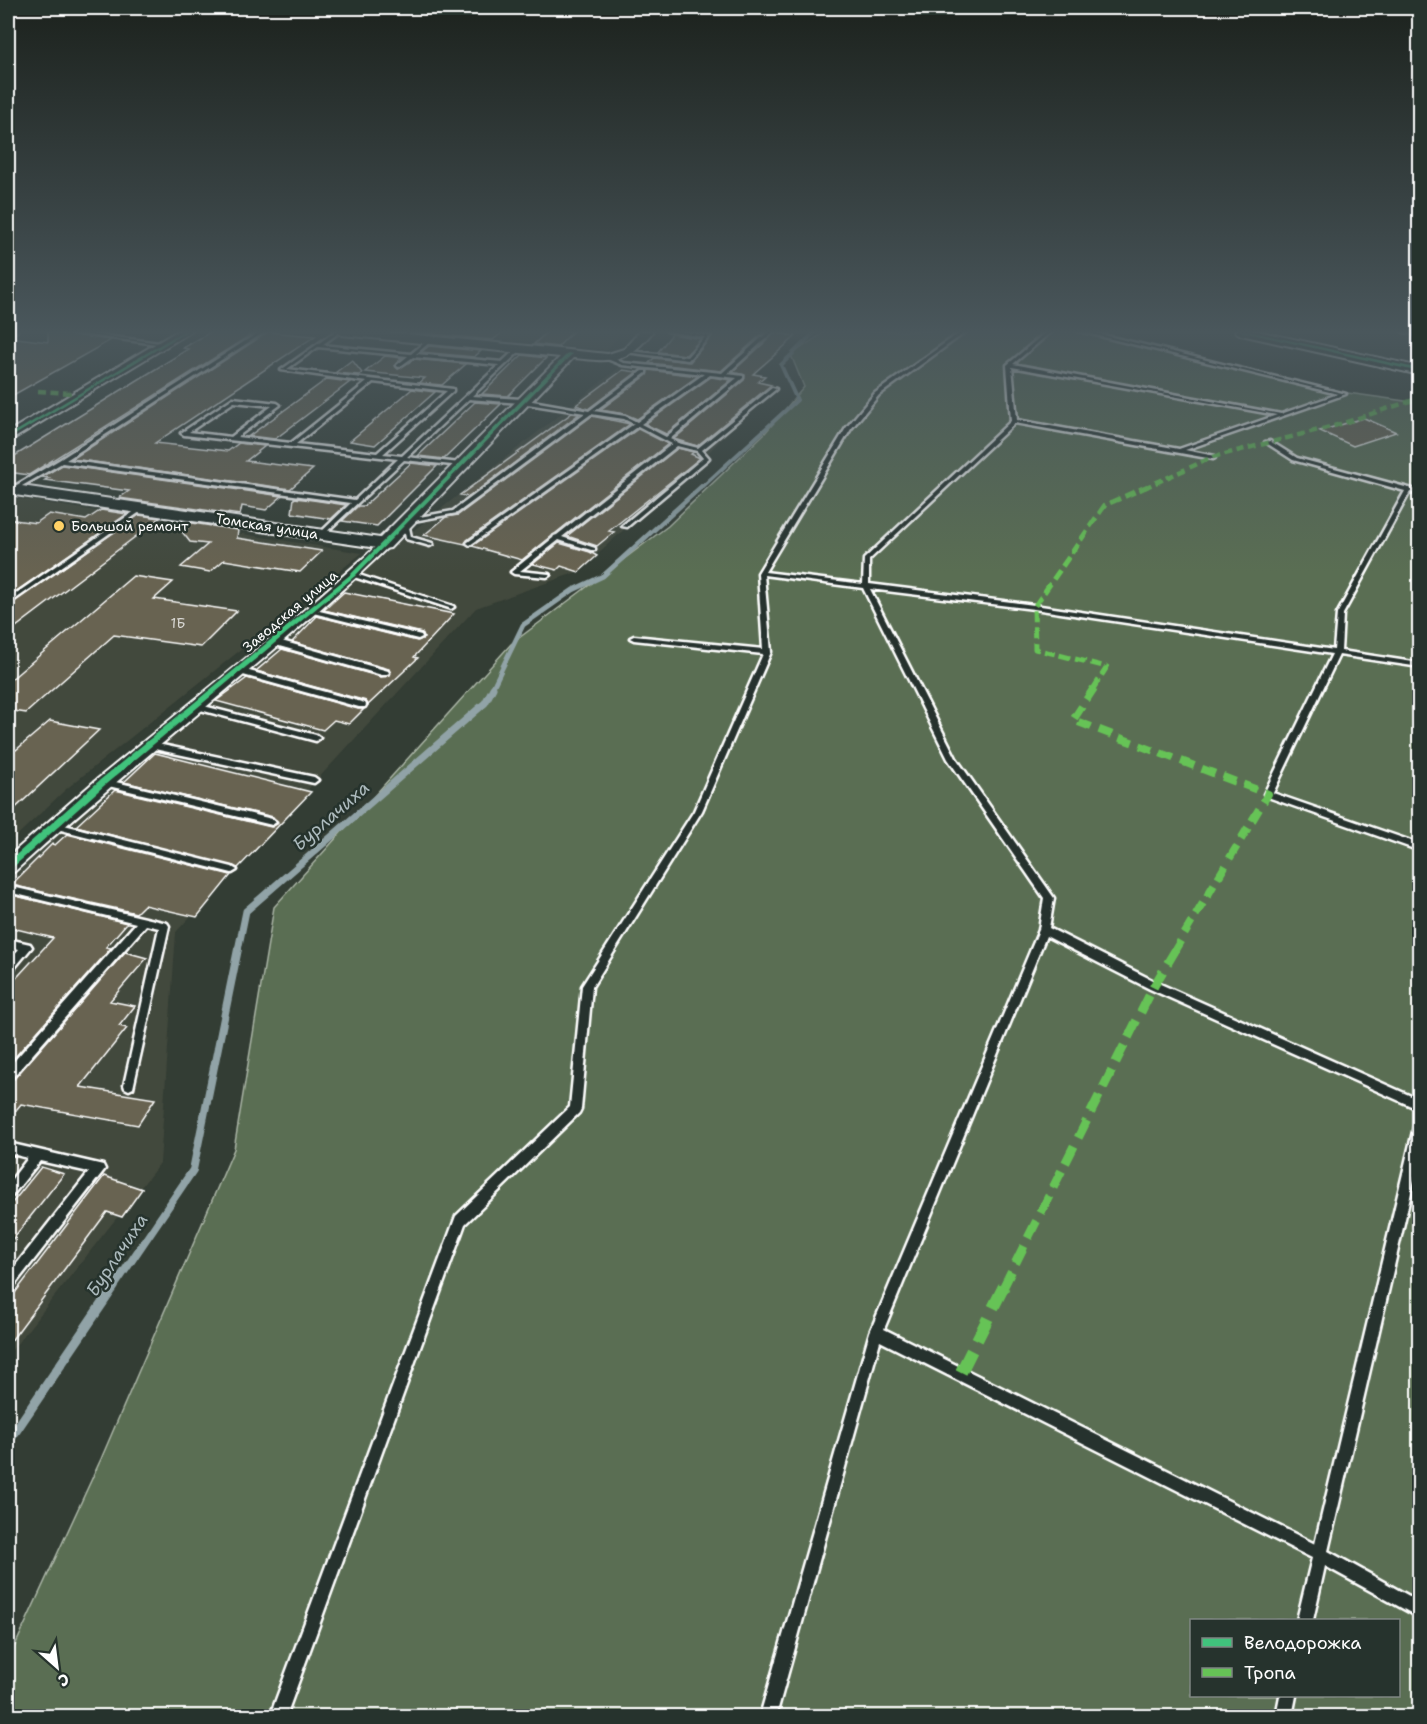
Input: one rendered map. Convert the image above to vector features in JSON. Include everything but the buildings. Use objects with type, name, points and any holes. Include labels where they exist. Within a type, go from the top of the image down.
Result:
[{"type":"street","points":[[8,438],[52,411]]},
{"type":"street","name":"Заводская улица","points":[[8,867],[52,825],[353,575],[511,411]]},
{"type":"street","name":"Томская улица","points":[[10,489],[384,544]]},
{"type":"lane","points":[[10,489],[62,461],[139,411]]},
{"type":"lane","points":[[216,411],[184,433],[460,465]]},
{"type":"lane","points":[[231,439],[268,411]]},
{"type":"lane","points":[[292,446],[334,411]]},
{"type":"lane","points":[[378,455],[427,411]]},
{"type":"lane","points":[[321,535],[453,411]]},
{"type":"lane","points":[[588,411],[625,418],[676,444],[699,450],[706,458],[625,526]]},
{"type":"lane","points":[[470,543],[654,411]]},
{"type":"lane","points":[[667,439],[700,411]]},
{"type":"lane","points":[[699,450],[746,411]]},
{"type":"lane","points":[[278,1716],[460,1220],[575,1108],[587,986],[698,811],[767,652],[761,573],[849,428],[863,411]]},
{"type":"lane","points":[[1013,411],[1014,421]]},
{"type":"lane","points":[[1268,411],[1282,414]]},
{"type":"lane","points":[[1181,450],[1290,411]]},
{"type":"lane","points":[[430,544],[408,537],[405,521],[455,512],[592,412]]},
{"type":"lane","points":[[1014,421],[1213,457]]},
{"type":"lane","points":[[768,1716],[876,1332],[1044,930],[1049,898],[951,759],[866,587],[866,560],[1014,421]]},
{"type":"lane","points":[[1268,442],[1295,459],[1419,493]]},
{"type":"lane","points":[[547,575],[514,572],[676,444]]},
{"type":"lane","points":[[62,461],[356,502]]},
{"type":"lane","points":[[1408,490],[1340,614],[1337,652],[1268,794],[1419,848]]},
{"type":"lane","points":[[8,602],[144,507]]},
{"type":"lane","points":[[556,537],[593,549]]},
{"type":"lane","points":[[761,573],[1034,608],[1419,665]]},
{"type":"lane","points":[[353,575],[451,607]]},
{"type":"lane","points":[[311,611],[418,637]]},
{"type":"lane","points":[[634,638],[767,652]]},
{"type":"lane","points":[[275,642],[385,673]]},
{"type":"lane","points":[[239,671],[362,705]]},
{"type":"lane","points":[[196,706],[316,738]]},
{"type":"lane","points":[[148,745],[314,780]]},
{"type":"lane","points":[[103,782],[272,822]]},
{"type":"lane","points":[[52,825],[232,870]]},
{"type":"lane","points":[[8,889],[164,926],[129,1085]]},
{"type":"lane","points":[[8,1075],[144,921]]},
{"type":"lane","points":[[1044,930],[1154,986],[1419,1105]]},
{"type":"lane","points":[[8,943],[27,947],[8,968]]},
{"type":"lane","points":[[1305,1619],[1419,1126]]},
{"type":"lane","points":[[8,1148],[99,1169],[8,1284]]},
{"type":"lane","points":[[8,1192],[38,1155]]},
{"type":"lane","points":[[876,1332],[1319,1554],[1419,1611]]},
{"type":"lane","points":[[1284,1716],[1288,1697]]},
{"type":"shaded area","points":[[564,411],[749,411],[698,463],[577,572],[476,608],[176,932],[160,1163],[8,1355],[8,882],[55,835],[258,664],[350,581]]},
{"type":"shaded area","points":[[8,497],[362,553],[65,790],[8,844]]},
{"type":"green space","points":[[783,411],[1419,411],[1419,1716],[8,1716],[8,1661],[101,1459],[234,1149],[274,907],[511,644],[668,526],[765,433]]},
{"type":"waterway","name":"Бурлачиха","points":[[701,488],[785,411]]},
{"type":"waterway","name":"Бурлачиха","points":[[492,689],[523,625],[573,590],[603,576],[702,486]]},
{"type":"waterway","name":"Бурлачиха","points":[[238,950],[246,911],[485,703],[493,688]]},
{"type":"waterway","name":"Бурлачиха","points":[[113,1288],[193,1170],[238,949]]},
{"type":"waterway","name":"Бурлачиха","points":[[8,1442],[114,1286]]},
{"type":"marked path","points":[[961,1372],[1154,986],[1268,794],[1073,720],[1107,667],[1035,649],[1034,607],[1105,505],[1213,457],[1334,426],[1379,411]]},
{"type":"cycle path","points":[[8,438],[52,411]]},
{"type":"cycle path","points":[[8,867],[103,782],[353,575],[514,411]]},
{"type":"place","name":"Большой ремонт","points":[[59,526]]}]
